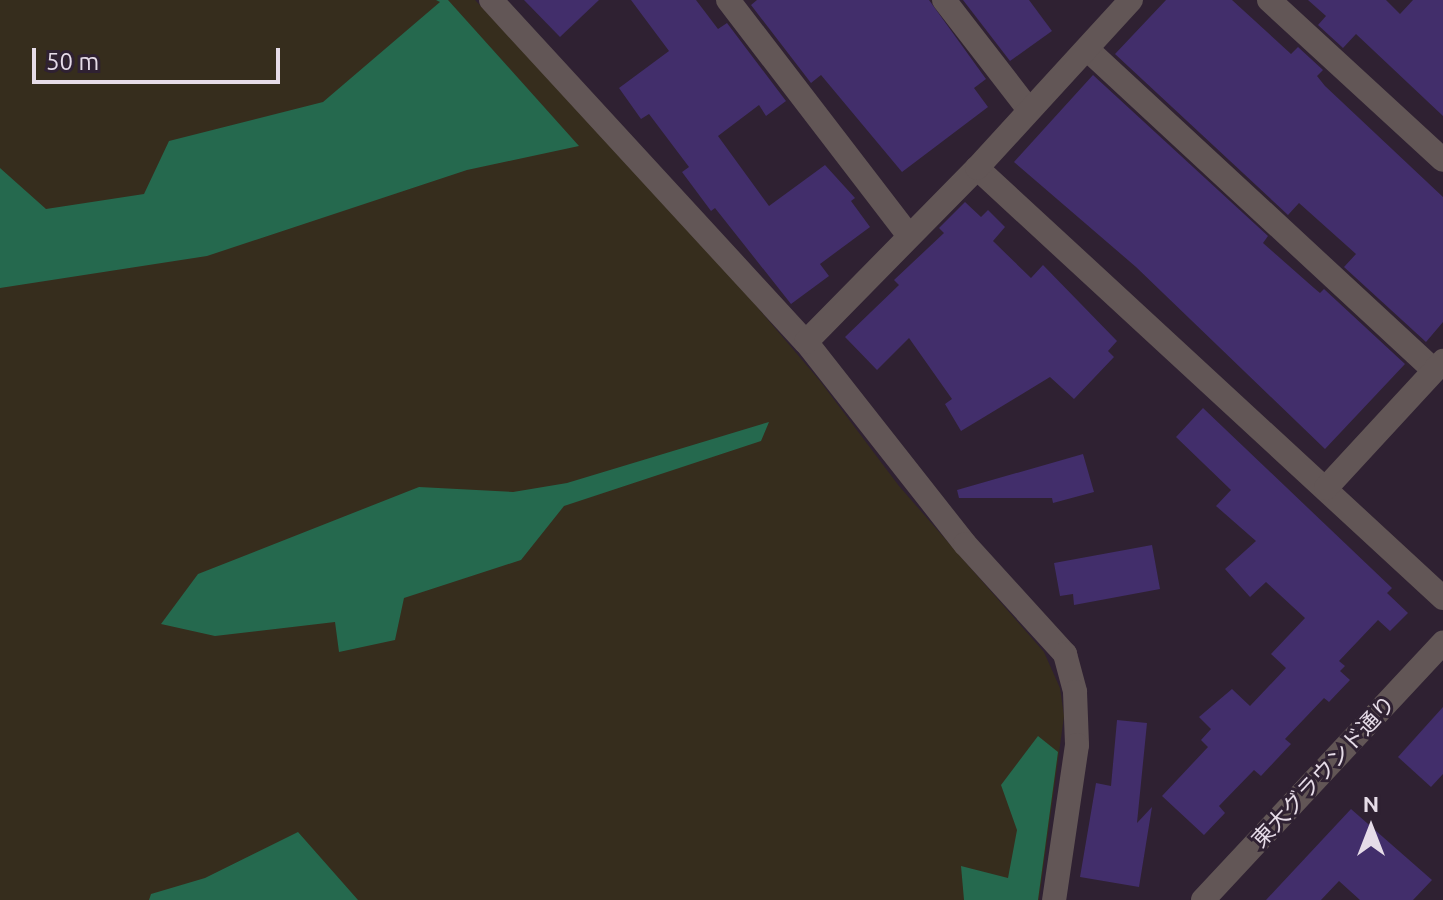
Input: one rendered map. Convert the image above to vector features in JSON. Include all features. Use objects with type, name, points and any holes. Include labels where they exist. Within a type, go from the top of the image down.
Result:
[{"type":"street","points":[[491,0],[806,342],[965,544],[1065,654],[1075,692],[1077,745],[1054,900]]},
{"type":"street","points":[[728,0],[909,236]]},
{"type":"street","points":[[944,0],[1029,110]]},
{"type":"street","points":[[806,342],[977,168],[1131,0]]},
{"type":"street","points":[[1269,0],[1443,160]]},
{"type":"street","points":[[1087,49],[1439,366],[1326,488]]},
{"type":"street","points":[[977,168],[1443,598]]},
{"type":"street","name":"東大グラウンド通り","points":[[1203,900],[1443,643]]},
{"type":"shaded area","points":[[0,0],[475,0],[701,241],[820,381],[899,486],[1044,652],[1060,688],[1064,716],[1039,900],[0,900]]},
{"type":"green space","points":[[436,0],[448,0],[579,146],[467,170],[207,256],[0,288],[0,168],[46,209],[144,194],[169,141],[323,102],[440,2]]},
{"type":"green space","points":[[769,422],[761,441],[564,506],[521,560],[404,598],[395,640],[339,652],[335,622],[215,636],[161,624],[198,574],[419,487],[513,492],[567,483]]},
{"type":"green space","points":[[1038,736],[1058,752],[1038,900],[964,900],[961,866],[1008,878],[1017,830],[1001,785]]},
{"type":"green space","points":[[298,832],[358,900],[149,900],[151,894],[205,878]]},
{"type":"building","points":[[524,0],[599,0],[560,37]]},
{"type":"building","points":[[631,0],[696,0],[718,29],[727,23],[786,101],[766,116],[759,105],[718,136],[769,206],[825,165],[855,198],[851,201],[870,227],[820,264],[829,276],[791,304],[715,208],[711,211],[682,172],[689,167],[649,114],[641,119],[619,88],[669,51]]},
{"type":"building","points":[[757,0],[929,0],[986,79],[974,88],[988,107],[902,172],[821,75],[811,83],[751,5]]},
{"type":"building","points":[[963,0],[1029,0],[1052,31],[1010,61]]},
{"type":"building","points":[[1166,0],[1232,0],[1291,54],[1298,47],[1323,70],[1317,76],[1325,86],[1443,197],[1443,322],[1426,342],[1344,267],[1356,254],[1299,203],[1288,215],[1115,54]]},
{"type":"building","points":[[1308,0],[1386,0],[1400,14],[1413,0],[1443,0],[1443,116],[1356,34],[1343,48],[1318,25],[1326,16]]},
{"type":"building","points":[[1093,75],[1268,236],[1263,243],[1320,293],[1324,289],[1405,364],[1325,449],[1136,267],[1014,162]]},
{"type":"building","points":[[965,202],[981,217],[988,210],[1005,227],[993,241],[1031,278],[1043,265],[1117,341],[1108,351],[1114,357],[1074,399],[1050,377],[961,431],[945,404],[952,399],[909,338],[877,370],[845,337],[899,285],[894,280],[944,233],[939,228]]},
{"type":"building","points":[[1203,408],[1392,588],[1387,593],[1408,613],[1390,631],[1378,620],[1339,661],[1345,666],[1340,671],[1350,680],[1329,702],[1324,698],[1285,739],[1291,744],[1261,776],[1254,770],[1219,806],[1225,813],[1204,835],[1162,796],[1208,747],[1201,740],[1211,729],[1199,717],[1232,689],[1250,706],[1286,668],[1271,654],[1305,618],[1266,582],[1250,597],[1225,569],[1256,541],[1216,506],[1231,490],[1176,437]]},
{"type":"building","points":[[1083,454],[1094,492],[1053,503],[1052,498],[959,498],[957,490]]},
{"type":"building","points":[[1152,545],[1160,589],[1074,605],[1073,594],[1060,596],[1054,563]]},
{"type":"building","points":[[1443,707],[1443,774],[1431,787],[1398,757]]},
{"type":"building","points":[[1117,720],[1147,723],[1137,823],[1152,807],[1139,887],[1080,877],[1096,783],[1111,786]]},
{"type":"building","points":[[1351,809],[1432,880],[1413,900],[1360,900],[1339,881],[1321,900],[1266,900]]}]
